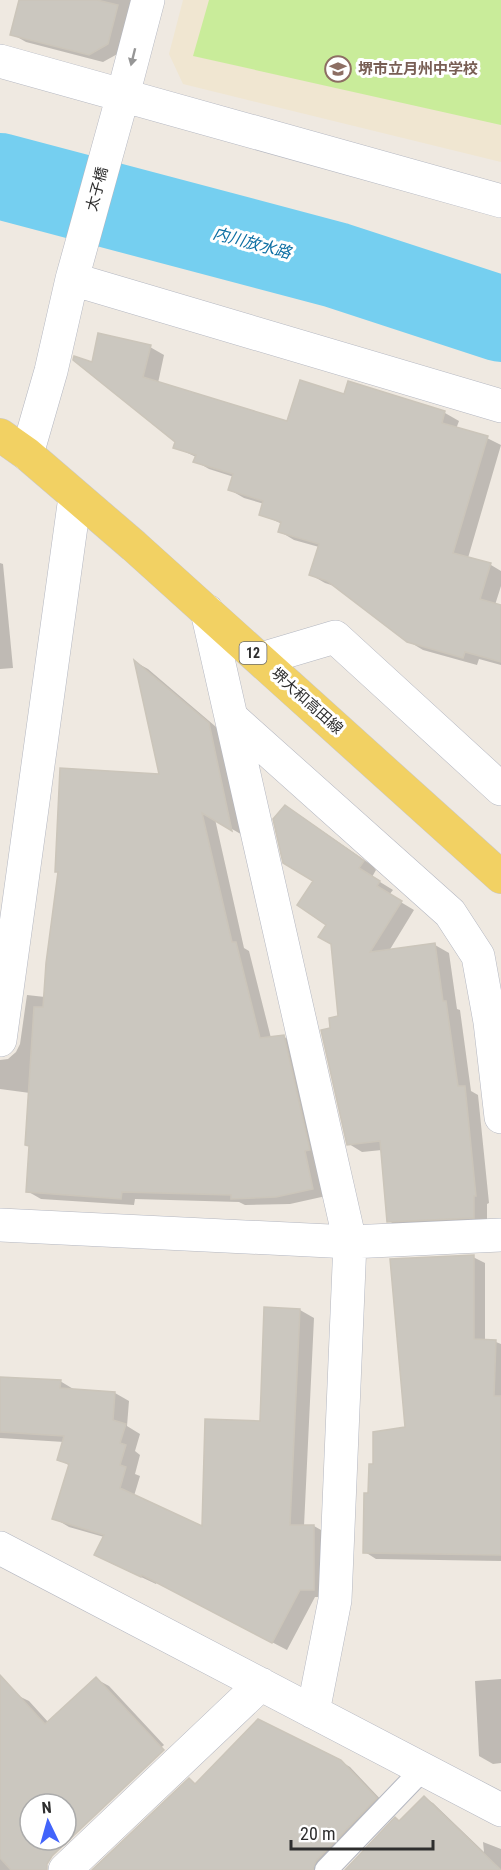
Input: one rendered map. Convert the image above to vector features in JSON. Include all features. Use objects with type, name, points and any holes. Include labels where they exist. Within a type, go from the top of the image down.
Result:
[{"type":"main road","name":"堺大和高田線","points":[[0,435],[27,454],[207,611],[501,877]]},
{"type":"street","name":"太子橋","points":[[27,454],[51,371],[76,266],[148,0]]},
{"type":"street","points":[[0,61],[501,201]]},
{"type":"street","points":[[76,266],[501,406]]},
{"type":"street","points":[[0,1040],[75,497]]},
{"type":"street","points":[[207,611],[350,1242],[334,1600],[313,1712]]},
{"type":"street","points":[[261,659],[335,637],[501,789]]},
{"type":"street","points":[[232,719],[450,913],[478,956],[490,1022],[501,1116]]},
{"type":"street","points":[[0,1225],[350,1242],[501,1235]]},
{"type":"street","points":[[0,1548],[501,1810]]},
{"type":"street","points":[[65,1870],[261,1684]]},
{"type":"lane","points":[[326,1870],[423,1769]]},
{"type":"shaded area","name":"堺市立月州中学校","points":[[183,0],[501,0],[501,162],[183,84],[169,54]]},
{"type":"green space","name":"堺市立月州中学校","points":[[209,0],[501,0],[501,125],[193,56]]},
{"type":"building","points":[[19,0],[97,0],[118,5],[108,44],[89,55],[10,35]]},
{"type":"building","points":[[98,333],[151,345],[143,377],[287,421],[300,380],[344,394],[348,381],[445,411],[442,423],[488,436],[453,553],[491,563],[480,599],[501,605],[501,662],[465,652],[463,658],[407,642],[327,581],[309,575],[319,544],[278,532],[281,522],[259,515],[263,501],[228,490],[233,474],[193,462],[196,455],[173,448],[175,442],[73,360],[74,356],[92,362]]},
{"type":"building","points":[[134,660],[209,723],[232,831],[202,813],[232,942],[236,942],[260,1038],[284,1035],[310,1150],[305,1151],[313,1189],[276,1197],[231,1199],[231,1195],[122,1192],[121,1199],[26,1192],[29,1146],[25,1145],[34,1007],[43,1007],[46,963],[58,872],[55,872],[60,768],[159,774]]},
{"type":"building","points":[[285,805],[364,861],[359,868],[380,881],[377,886],[402,901],[370,952],[435,943],[458,1086],[465,1086],[476,1196],[474,1196],[474,1218],[387,1222],[380,1141],[347,1145],[321,1030],[330,1028],[329,1018],[338,1016],[331,944],[318,937],[326,925],[297,905],[313,881],[283,863],[273,819]]},
{"type":"building","points":[[474,1255],[474,1339],[496,1340],[494,1396],[501,1396],[501,1555],[363,1553],[364,1493],[368,1493],[369,1464],[373,1464],[373,1432],[405,1427],[390,1259]]},
{"type":"building","points":[[264,1307],[300,1309],[290,1525],[314,1525],[314,1590],[300,1590],[272,1643],[142,1575],[141,1577],[94,1555],[104,1535],[52,1519],[69,1464],[57,1460],[64,1436],[0,1432],[0,1377],[61,1380],[60,1388],[115,1392],[113,1420],[126,1424],[120,1443],[126,1445],[120,1465],[126,1467],[120,1488],[202,1526],[205,1419],[260,1421]]},
{"type":"building","points":[[0,1675],[45,1724],[96,1677],[164,1750],[78,1831],[78,1792],[18,1792],[18,1852],[56,1852],[47,1864],[47,1870],[11,1870],[0,1858]]},
{"type":"building","points":[[258,1719],[341,1760],[377,1798],[316,1861],[313,1870],[92,1870],[189,1778],[195,1784]]},
{"type":"building","points":[[424,1796],[501,1870],[345,1870],[395,1817],[399,1821]]},
{"type":"waterway","name":"内川放水路","points":[[0,176],[336,265],[501,319]]},
{"type":"place","name":"堺市立月州中学校","points":[[338,69]]}]
